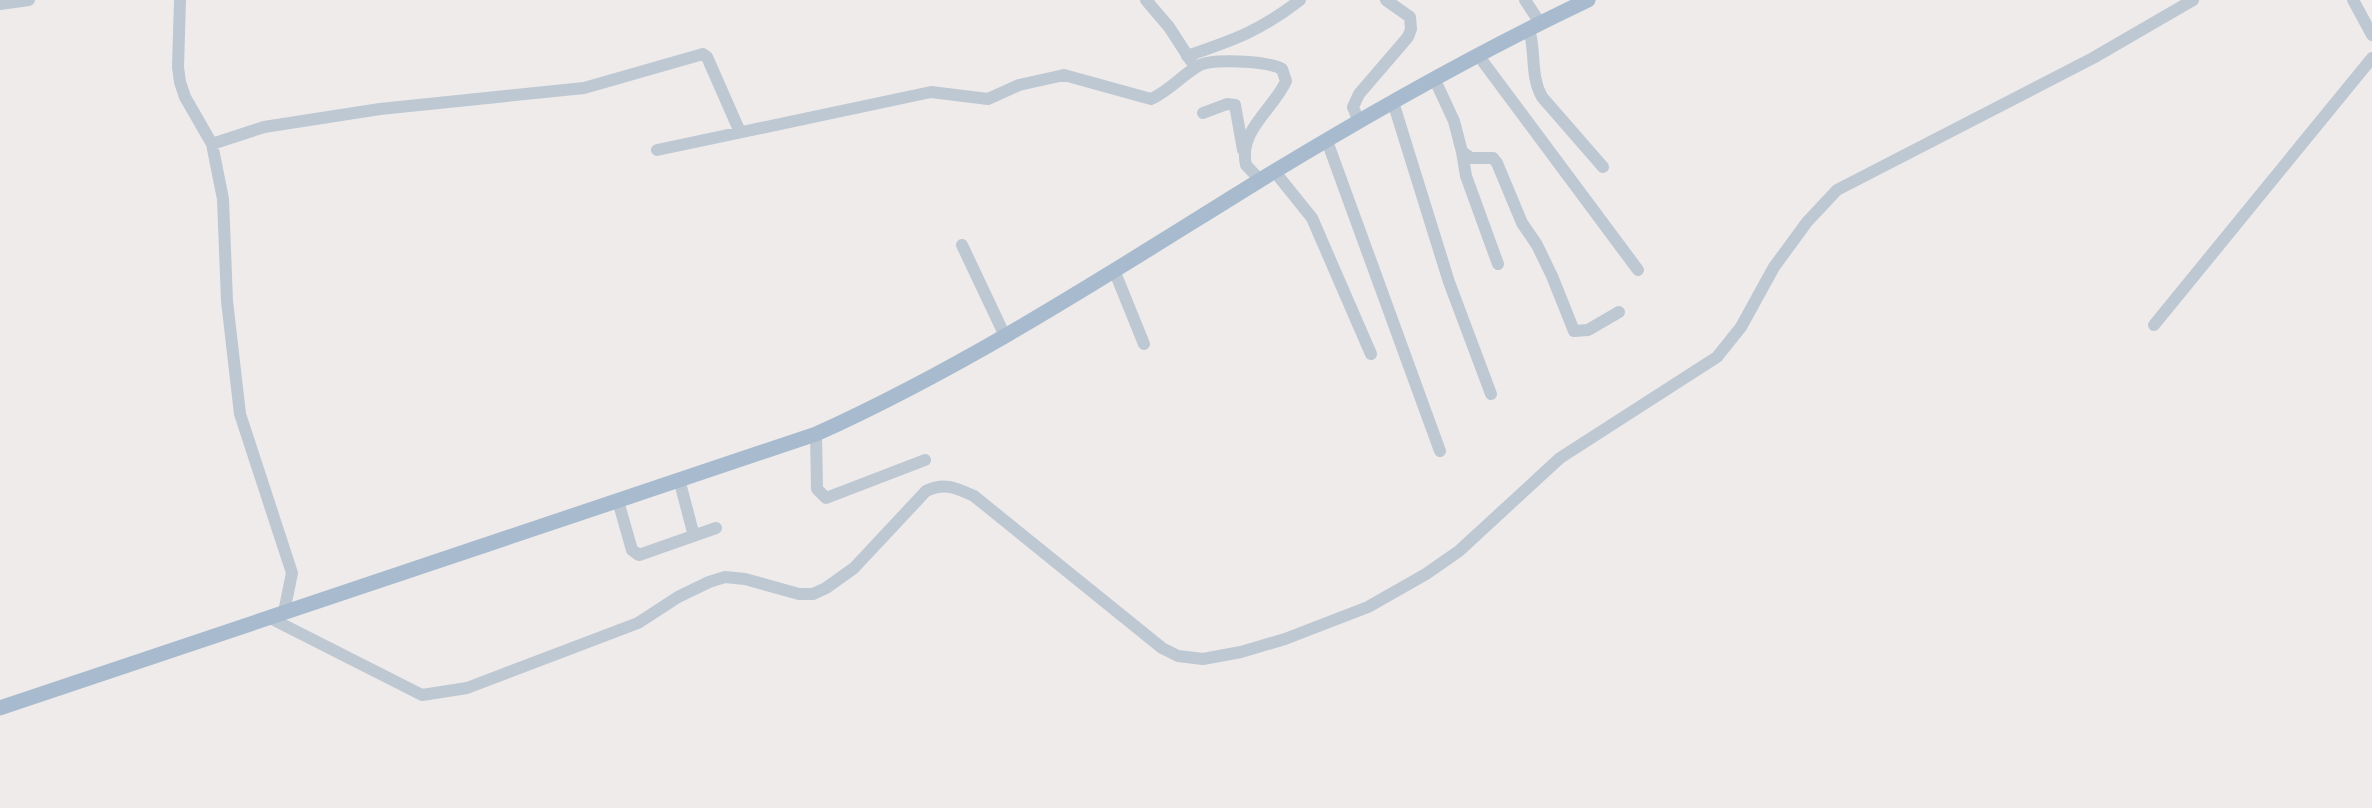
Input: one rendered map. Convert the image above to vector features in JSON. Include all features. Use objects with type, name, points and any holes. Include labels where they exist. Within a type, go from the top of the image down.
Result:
[{"type":"main road","points":[[0,708],[816,434],[881,405],[1005,336],[1260,180],[1434,78],[1588,0]]},
{"type":"street","points":[[0,4],[29,0]]},
{"type":"street","points":[[180,0],[178,67],[180,82],[185,97],[212,144],[223,199],[227,301],[240,414],[292,573],[284,612]]},
{"type":"street","points":[[1146,0],[1169,27],[1196,67]]},
{"type":"street","points":[[1187,56],[1227,44],[1259,28],[1300,0]]},
{"type":"street","points":[[1359,122],[1353,107],[1359,94],[1408,38],[1411,29],[1410,17],[1386,0]]},
{"type":"street","points":[[1525,0],[1535,26],[1536,86],[1542,97],[1603,167]]},
{"type":"street","points":[[268,617],[422,695],[467,688],[638,623],[678,597],[709,582],[725,578],[745,579],[799,594],[813,594],[826,588],[854,568],[926,491],[936,486],[949,485],[974,496],[1162,648],[1178,656],[1203,659],[1240,652],[1285,639],[1368,607],[1426,574],[1459,551],[1560,458],[1716,357],[1741,327],[1774,267],[1807,222],[1838,190],[2093,58],[2193,0]]},
{"type":"street","points":[[2353,0],[2372,35]]},
{"type":"street","points":[[212,144],[264,127],[380,109],[584,88],[703,54],[707,57],[740,132]]},
{"type":"street","points":[[1478,55],[1638,270]]},
{"type":"street","points":[[2154,325],[2372,58]]},
{"type":"street","points":[[657,150],[931,92],[988,99],[1019,85],[1064,75],[1151,99],[1202,64],[1274,64],[1286,75],[1282,88],[1251,131],[1244,157]]},
{"type":"street","points":[[1434,78],[1454,121],[1466,176],[1498,264]]},
{"type":"street","points":[[1393,102],[1449,282],[1491,394]]},
{"type":"street","points":[[1203,112],[1227,104],[1235,105],[1246,165],[1260,180]]},
{"type":"street","points":[[1327,141],[1440,451]]},
{"type":"street","points":[[1462,152],[1471,158],[1493,158],[1497,163],[1522,223],[1537,245],[1552,276],[1574,331],[1588,330],[1619,312]]},
{"type":"street","points":[[1275,172],[1312,218],[1371,354]]},
{"type":"street","points":[[962,245],[1005,336]]},
{"type":"street","points":[[1114,270],[1144,344]]},
{"type":"street","points":[[816,434],[817,489],[826,498],[925,460]]},
{"type":"street","points":[[679,479],[694,536]]},
{"type":"street","points":[[618,501],[635,554],[643,555],[717,528]]}]
